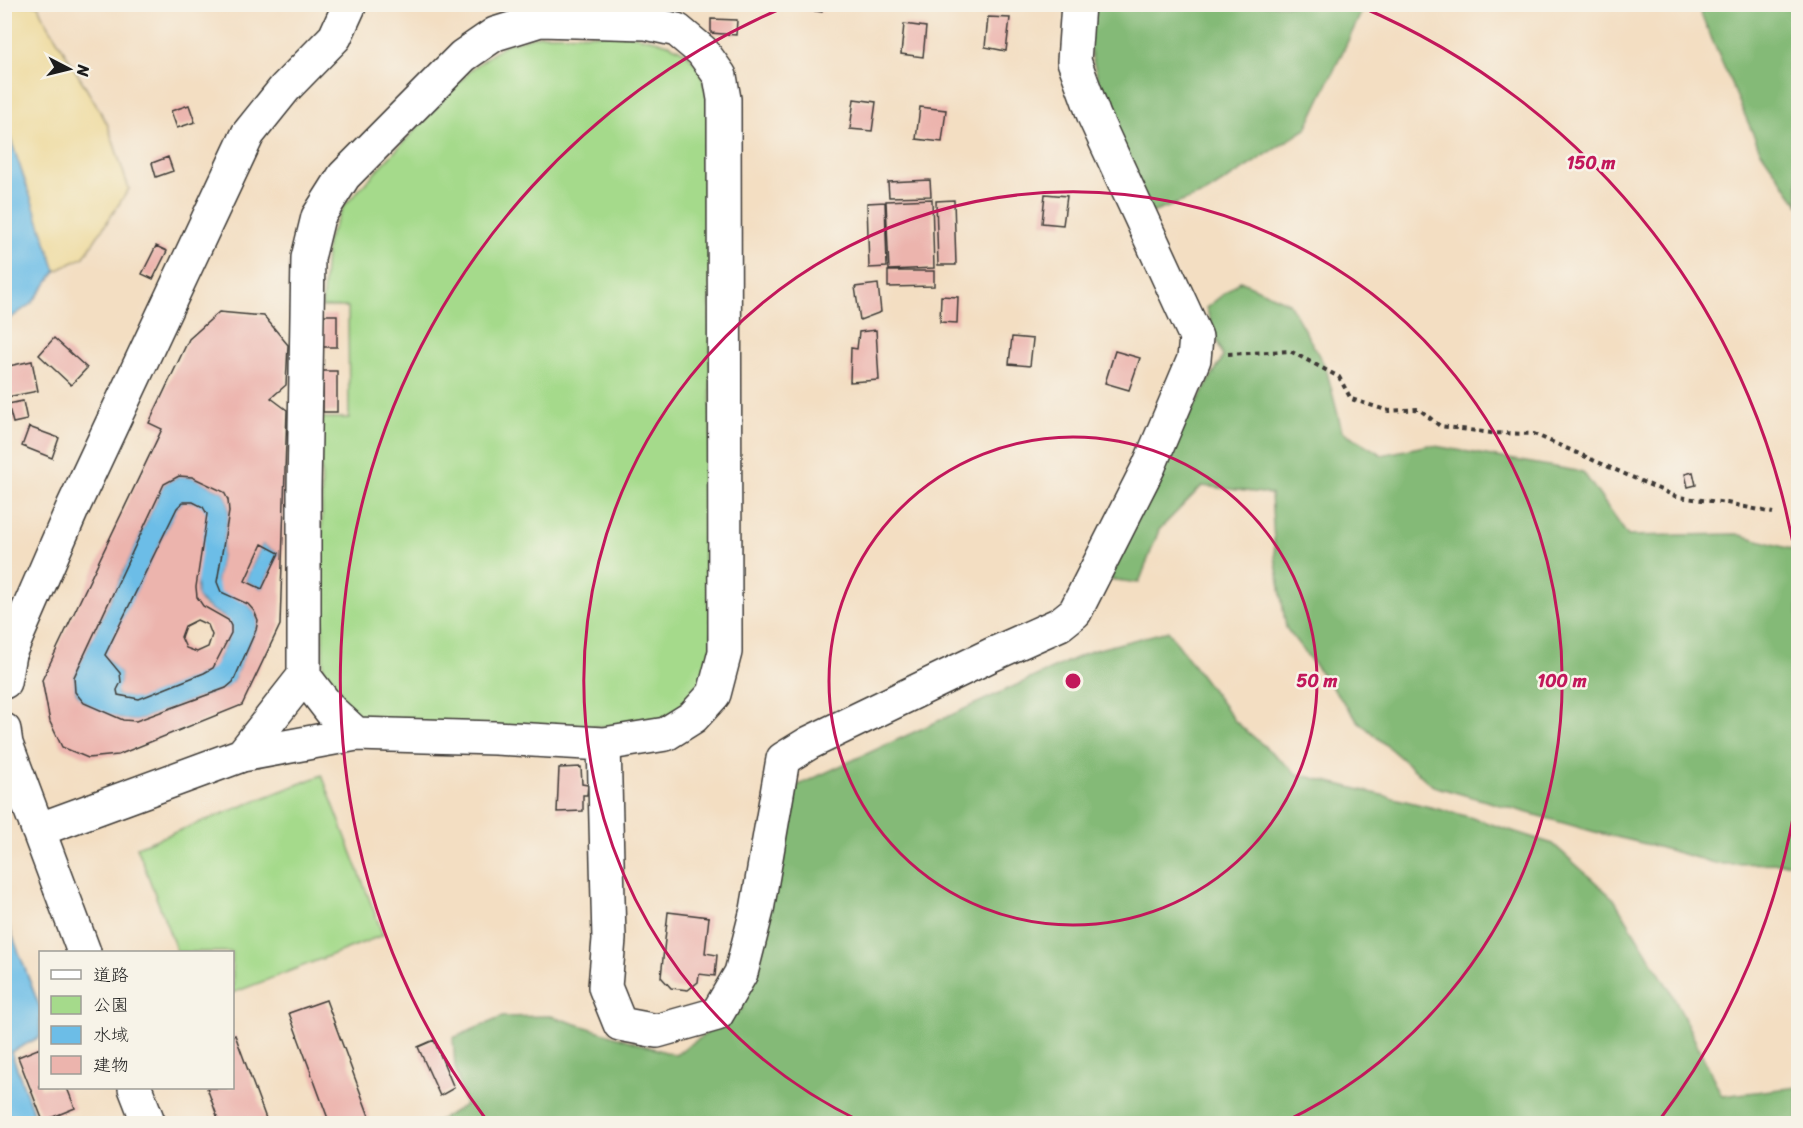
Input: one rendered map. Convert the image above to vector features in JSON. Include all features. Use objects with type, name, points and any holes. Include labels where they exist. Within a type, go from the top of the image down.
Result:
[{"type":"street","points":[[4,682],[9,654],[73,507],[248,134],[285,87],[335,37],[350,4]]},
{"type":"street","points":[[604,744],[609,939],[605,987],[620,1024],[657,1031],[717,1014],[741,973],[757,910],[783,759],[809,743],[1060,624],[1075,612],[1149,465],[1194,359],[1196,337],[1094,116],[1074,61],[1078,4]]},
{"type":"street","points":[[38,830],[242,755],[356,734],[604,744],[666,734],[693,717],[714,694],[725,652],[724,99],[720,76],[702,51],[677,30],[646,23],[540,21],[495,34],[463,56],[344,176],[318,217],[308,258],[304,676],[331,711],[356,734]]},
{"type":"street","points":[[242,755],[304,676]]},
{"type":"street","points":[[4,730],[6,744],[84,951]]},
{"type":"street","points":[[135,1089],[149,1124]]},
{"type":"path","points":[[1195,349],[1212,354],[1290,351],[1339,377],[1351,399],[1389,411],[1419,409],[1440,426],[1491,433],[1534,434],[1677,497],[1727,503],[1773,513]]},
{"type":"green space","points":[[1091,5],[1365,5],[1306,129],[1208,192],[1149,214],[1108,116],[1086,35]]},
{"type":"green space","points":[[1697,5],[1798,5],[1798,204],[1760,150]]},
{"type":"green space","points":[[627,34],[661,42],[685,53],[700,73],[709,108],[712,646],[706,679],[694,700],[648,726],[420,728],[372,722],[361,718],[341,705],[333,695],[323,668],[321,418],[349,418],[348,307],[322,307],[327,241],[344,206],[473,68],[506,44],[540,35]]},
{"type":"green space","points":[[1240,281],[1289,303],[1326,368],[1342,431],[1382,455],[1429,445],[1583,472],[1628,536],[1737,534],[1798,551],[1798,863],[1718,864],[1433,786],[1358,721],[1286,628],[1275,556],[1271,494],[1202,486],[1159,530],[1139,583],[1107,579],[1183,426],[1223,357],[1206,308]]},
{"type":"green space","points":[[1168,631],[1235,721],[1297,774],[1466,816],[1553,844],[1614,899],[1674,997],[1722,1096],[1798,1087],[1798,1124],[433,1124],[465,1105],[455,1067],[453,1038],[502,1017],[551,1016],[675,1055],[742,1009],[792,788],[1091,651]]},
{"type":"green space","points":[[322,775],[383,935],[234,993],[234,951],[177,951],[137,847]]},
{"type":"sand","points":[[4,5],[38,5],[107,123],[129,189],[84,257],[56,271],[5,123]]},
{"type":"water","points":[[5,123],[56,271],[32,303],[5,322]]},
{"type":"water","points":[[179,476],[192,477],[224,492],[228,500],[229,512],[217,582],[248,604],[258,620],[256,630],[233,682],[226,688],[136,721],[112,716],[93,708],[76,692],[74,677],[164,484]],"holes":[[[183,502],[193,502],[197,597],[228,621],[229,635],[216,662],[204,673],[139,698],[118,695],[121,676],[106,655],[177,508]]]},
{"type":"water","points":[[262,544],[279,553],[262,589],[245,581]]},
{"type":"water","points":[[5,916],[39,1005],[39,1038],[11,1052],[37,1123],[5,1123]]},
{"type":"building","points":[[801,4],[823,4],[822,12],[801,9]]},
{"type":"building","points":[[988,17],[1010,18],[1006,51],[985,47]]},
{"type":"building","points":[[711,19],[737,20],[736,35],[711,33]]},
{"type":"building","points":[[904,24],[926,27],[923,57],[901,54]]},
{"type":"building","points":[[854,99],[876,102],[872,131],[850,129]]},
{"type":"building","points":[[189,105],[195,122],[177,128],[171,111]]},
{"type":"building","points":[[920,107],[946,110],[942,142],[916,139]]},
{"type":"building","points":[[168,157],[173,171],[156,177],[152,163]]},
{"type":"building","points":[[930,180],[931,196],[889,197],[888,182]]},
{"type":"building","points":[[1045,194],[1067,196],[1063,225],[1042,223]]},
{"type":"building","points":[[932,199],[934,268],[889,270],[886,201]]},
{"type":"building","points":[[954,200],[956,265],[938,265],[936,201]]},
{"type":"building","points":[[885,202],[887,267],[869,268],[867,203]]},
{"type":"building","points":[[156,246],[167,251],[153,279],[142,274]]},
{"type":"building","points":[[888,271],[934,271],[934,286],[888,287]]},
{"type":"building","points":[[878,284],[881,312],[860,320],[855,287]]},
{"type":"building","points":[[941,296],[958,297],[957,323],[940,322]]},
{"type":"building","points":[[219,312],[264,316],[288,345],[286,385],[271,398],[287,410],[280,625],[242,705],[118,755],[88,758],[62,747],[50,722],[42,680],[162,429],[149,423],[189,339]],"holes":[[[179,476],[192,477],[224,492],[228,500],[229,512],[217,582],[221,592],[248,604],[254,611],[258,620],[256,630],[233,682],[226,688],[136,721],[123,720],[84,703],[75,692],[74,677],[164,484]],[[262,544],[279,553],[262,589],[245,581]]]},
{"type":"building","points":[[323,315],[337,315],[337,347],[322,347]]},
{"type":"building","points":[[876,330],[879,380],[850,382],[851,348],[857,349],[859,332]]},
{"type":"building","points":[[1012,337],[1033,339],[1030,366],[1009,364]]},
{"type":"building","points":[[54,338],[87,368],[71,385],[39,355]]},
{"type":"building","points":[[1115,351],[1140,358],[1129,390],[1105,383]]},
{"type":"building","points":[[32,361],[38,391],[7,397],[4,367]]},
{"type":"building","points":[[323,371],[337,371],[337,412],[323,412]]},
{"type":"building","points":[[23,401],[27,420],[13,423],[8,404]]},
{"type":"building","points":[[29,427],[59,438],[52,458],[22,446]]},
{"type":"building","points":[[1693,472],[1696,485],[1688,487],[1685,474]]},
{"type":"building","points":[[183,502],[193,502],[203,507],[207,514],[196,587],[197,597],[203,606],[228,620],[231,633],[213,668],[204,673],[139,699],[118,695],[117,690],[121,682],[120,673],[105,655],[177,508]],"holes":[[[197,620],[208,625],[212,635],[208,647],[197,652],[186,648],[181,637],[185,626]]]},
{"type":"building","points":[[581,767],[582,784],[588,785],[587,795],[583,795],[583,811],[557,812],[559,768]]},
{"type":"building","points":[[668,912],[709,917],[705,953],[717,955],[715,976],[699,974],[698,982],[688,990],[671,988],[661,977]]},
{"type":"building","points":[[326,1000],[372,1124],[330,1124],[289,1013]]},
{"type":"building","points":[[234,1035],[268,1124],[220,1124],[207,1089],[234,1089]]},
{"type":"building","points":[[434,1040],[454,1088],[440,1096],[418,1047]]},
{"type":"building","points":[[39,1048],[39,1089],[67,1089],[75,1108],[43,1121],[18,1057]]}]
